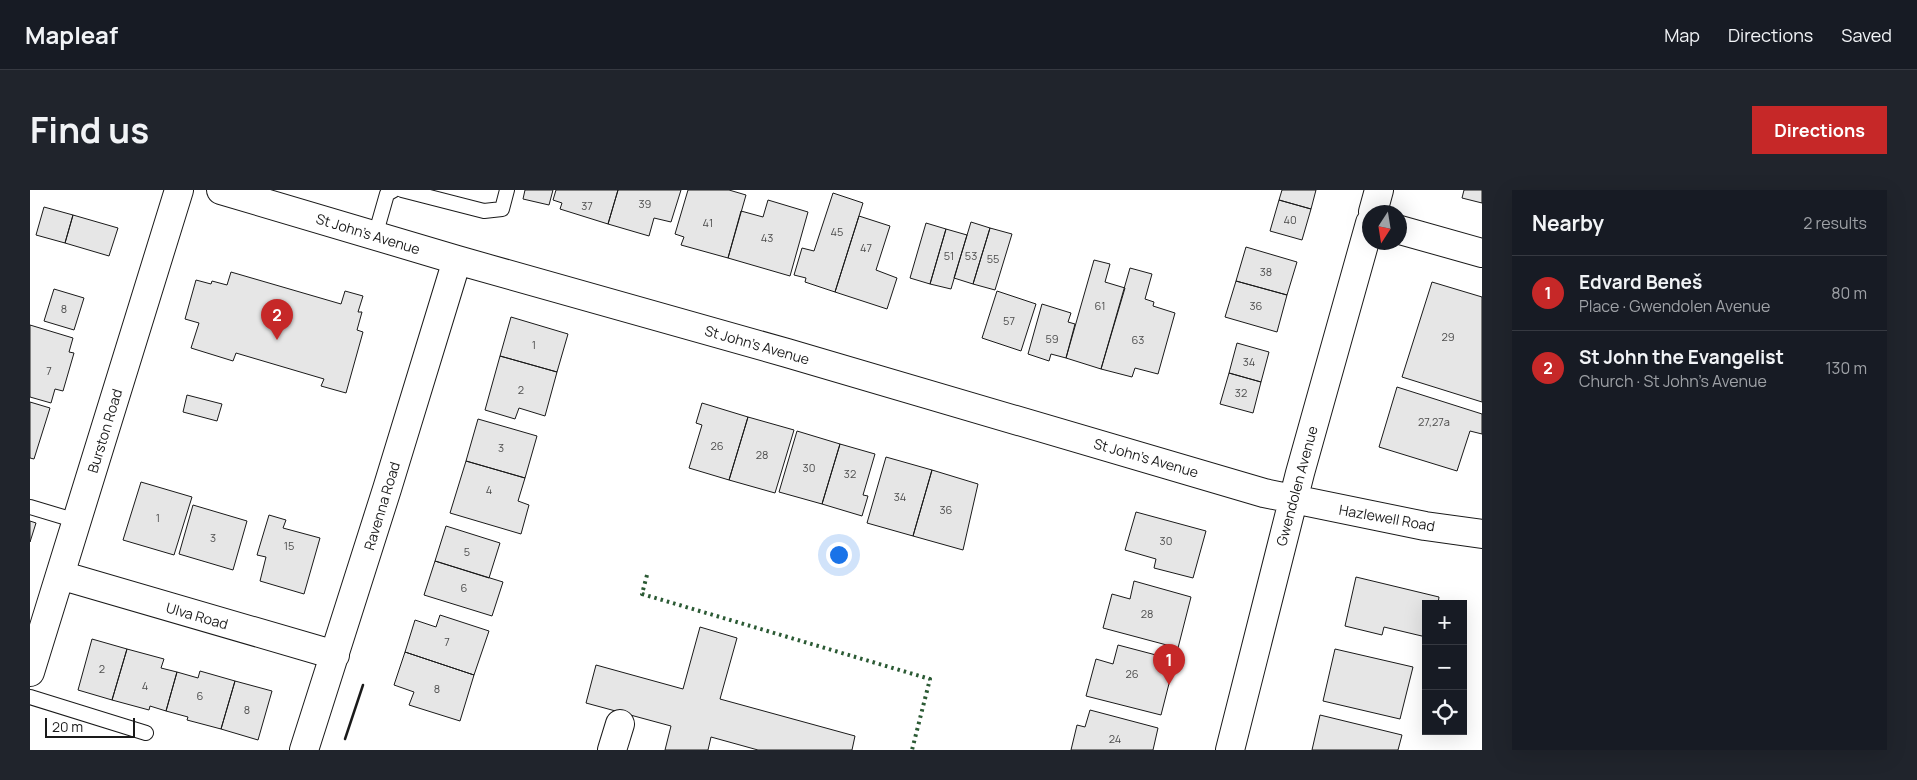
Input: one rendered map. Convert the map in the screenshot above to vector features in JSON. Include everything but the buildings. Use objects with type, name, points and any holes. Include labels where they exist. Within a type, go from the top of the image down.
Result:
[{"type":"street","name":"Burston Road","points":[[30,672],[179,190]]},
{"type":"street","name":"St John's Avenue","points":[[221,190],[374,236],[1293,500]]},
{"type":"street","points":[[1375,205],[1379,190]]},
{"type":"street","points":[[1407,232],[1482,253]]},
{"type":"street","name":"Gwendolen Avenue","points":[[1230,750],[1293,500],[1362,250]]},
{"type":"street","name":"Ravenna Road","points":[[311,748],[335,655],[457,260]]},
{"type":"street","name":"Hazlewell Road","points":[[1293,500],[1426,526],[1482,534]]},
{"type":"street","name":"Ulva Road","points":[[60,575],[335,655]]},
{"type":"street","points":[[612,750],[620,724]]},
{"type":"lane","points":[[374,236],[387,194],[394,190]]},
{"type":"lane","points":[[402,190],[484,211],[502,209],[507,190]]},
{"type":"lane","points":[[30,507],[77,521]]},
{"type":"lane","points":[[30,697],[146,732]]},
{"type":"hedge","points":[[647,575],[642,594],[930,679],[912,750]]},
{"type":"wall","points":[[345,739],[363,685]]},
{"type":"place","name":"St John the Evangelist","points":[[277,340]]},
{"type":"place","name":"Edvard Beneš","points":[[1169,685]]}]
